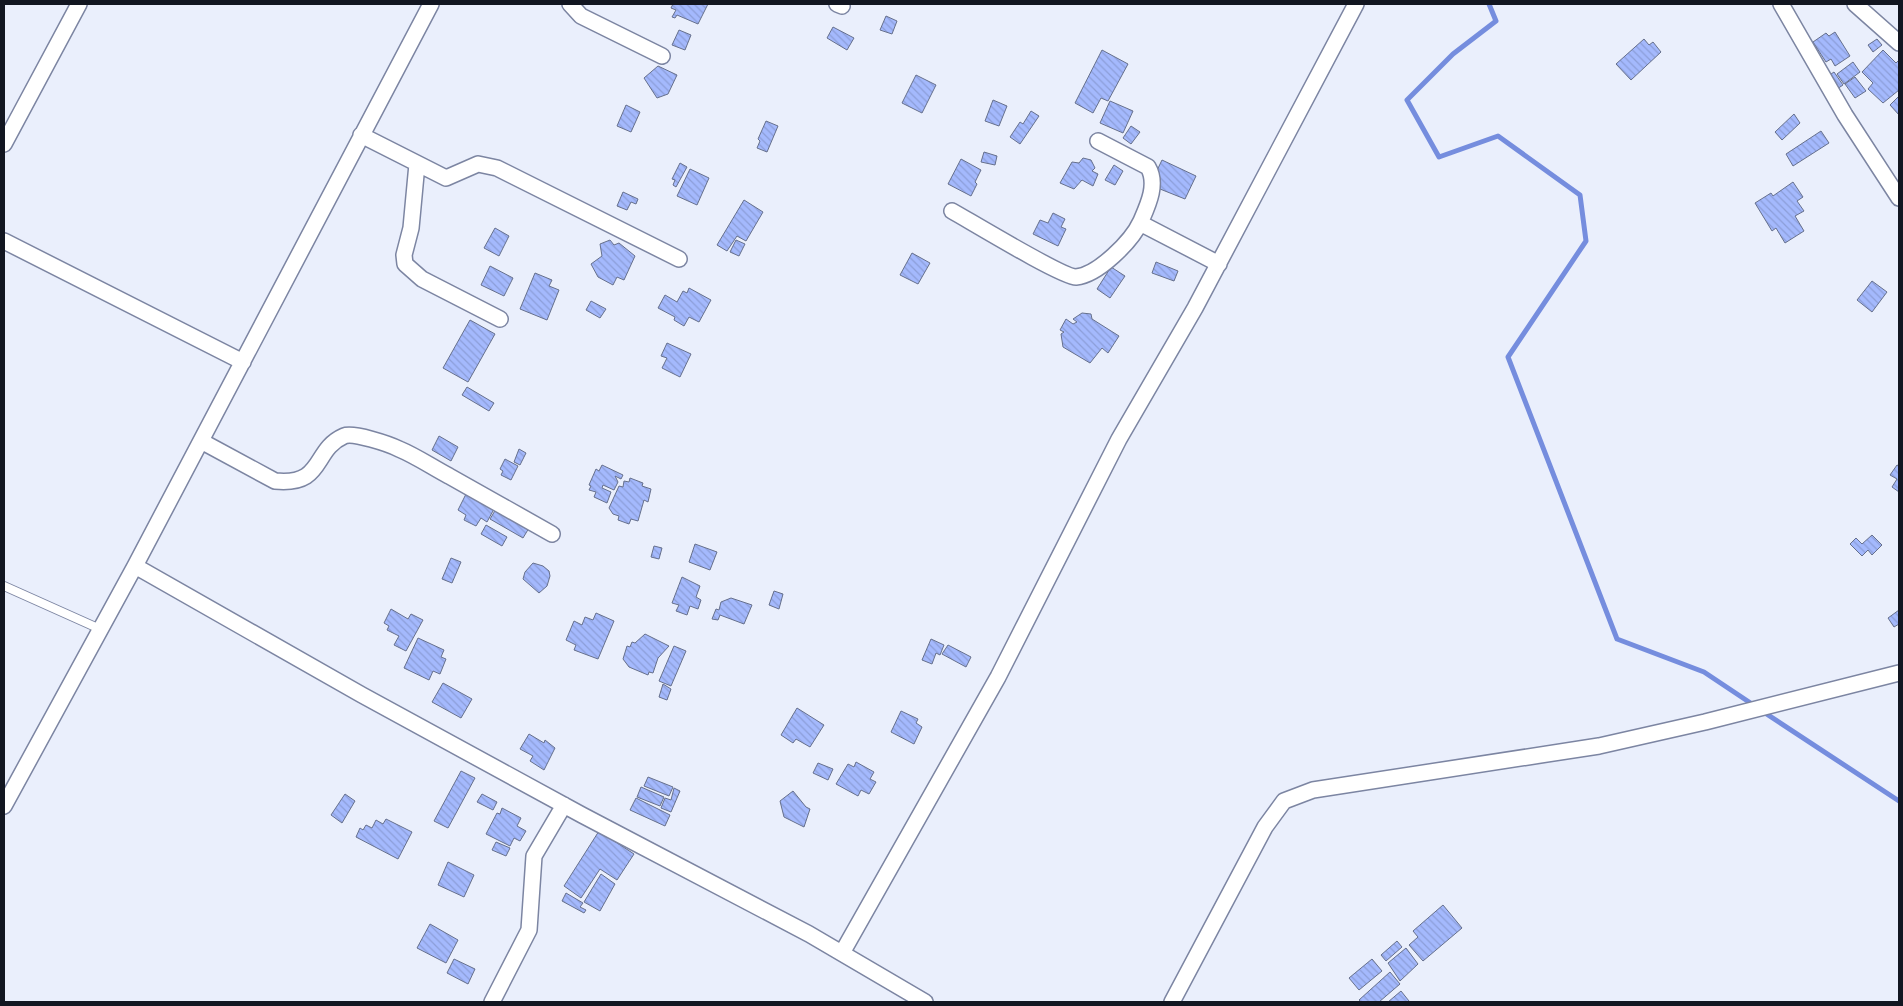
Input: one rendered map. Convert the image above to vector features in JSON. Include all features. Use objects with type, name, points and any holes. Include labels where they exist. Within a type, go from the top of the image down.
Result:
[{"type":"street","points":[[4,144],[79,4]]},
{"type":"street","points":[[4,806],[135,566],[431,4]]},
{"type":"street","points":[[570,4],[581,16],[662,56]]},
{"type":"street","points":[[842,953],[998,677],[1119,439],[1219,264],[1356,4]]},
{"type":"street","points":[[1781,4],[1845,115],[1899,198]]},
{"type":"street","points":[[1855,4],[1899,44]]},
{"type":"street","points":[[361,135],[446,178],[478,164],[497,168],[680,259]]},
{"type":"street","points":[[952,211],[1038,260],[1074,277],[1091,274],[1115,255],[1140,223],[1153,185],[1152,174],[1148,167],[1098,141]]},
{"type":"street","points":[[417,164],[411,228],[404,255],[405,264],[422,279],[500,319]]},
{"type":"street","points":[[1140,223],[1219,264]]},
{"type":"street","points":[[4,241],[243,362]]},
{"type":"street","points":[[201,441],[275,481],[288,482],[299,480],[311,473],[334,442],[346,435],[365,438],[398,448],[552,534]]},
{"type":"street","points":[[135,566],[362,695],[564,805],[809,934],[925,1002]]},
{"type":"street","points":[[1172,1002],[1265,827],[1284,801],[1320,788],[1599,746],[1705,722],[1899,673]]},
{"type":"street","points":[[492,1002],[529,930],[534,856],[564,805]]},
{"type":"lane","points":[[4,586],[100,630]]},
{"type":"building","points":[[673,4],[708,4],[698,24],[677,15],[675,18],[672,17],[676,10],[671,8]]},
{"type":"building","points":[[886,16],[897,21],[892,34],[880,30]]},
{"type":"building","points":[[833,27],[854,38],[847,50],[827,38]]},
{"type":"building","points":[[679,30],[691,35],[685,50],[672,45]]},
{"type":"building","points":[[1835,32],[1850,56],[1835,66],[1831,59],[1826,62],[1813,42],[1826,33],[1829,36]]},
{"type":"building","points":[[1644,39],[1649,45],[1653,42],[1661,52],[1631,80],[1616,64]]},
{"type":"building","points":[[1877,39],[1882,45],[1873,52],[1868,45]]},
{"type":"building","points":[[1102,50],[1128,64],[1108,101],[1101,98],[1093,113],[1075,103]]},
{"type":"building","points":[[1883,50],[1896,63],[1899,60],[1899,90],[1883,103],[1868,89],[1873,83],[1862,72]]},
{"type":"building","points":[[1853,62],[1860,72],[1844,84],[1837,74]]},
{"type":"building","points":[[658,66],[677,75],[668,94],[657,98],[644,78]]},
{"type":"building","points":[[1834,72],[1843,85],[1837,89],[1828,76]]},
{"type":"building","points":[[916,75],[936,85],[922,113],[902,103]]},
{"type":"building","points":[[1855,77],[1866,91],[1855,98],[1845,84]]},
{"type":"building","points":[[1899,96],[1899,115],[1890,105]]},
{"type":"building","points":[[993,100],[1007,106],[999,126],[985,121]]},
{"type":"building","points":[[1110,101],[1133,111],[1123,133],[1100,123]]},
{"type":"building","points":[[626,105],[640,112],[631,132],[617,126]]},
{"type":"building","points":[[1031,111],[1039,116],[1020,144],[1010,137],[1020,122],[1023,124]]},
{"type":"building","points":[[1794,114],[1800,123],[1782,140],[1775,132]]},
{"type":"building","points":[[766,121],[778,126],[767,152],[757,148],[760,141],[758,139]]},
{"type":"building","points":[[1131,126],[1140,132],[1131,144],[1123,138]]},
{"type":"building","points":[[1821,131],[1829,143],[1793,166],[1786,154]]},
{"type":"building","points":[[984,152],[997,156],[995,165],[981,162]]},
{"type":"building","points":[[1083,158],[1091,160],[1095,168],[1092,171],[1098,174],[1093,186],[1082,180],[1074,189],[1060,183],[1072,162],[1079,163]]},
{"type":"building","points":[[961,159],[981,170],[971,196],[948,184]]},
{"type":"building","points":[[1162,160],[1196,176],[1185,199],[1150,185]]},
{"type":"building","points":[[680,163],[687,167],[676,187],[673,185],[675,180],[672,179]]},
{"type":"building","points":[[1114,165],[1123,171],[1115,185],[1105,180]]},
{"type":"building","points":[[690,169],[709,178],[697,205],[677,196]]},
{"type":"building","points":[[1793,182],[1803,197],[1797,201],[1804,211],[1795,216],[1804,231],[1785,243],[1776,228],[1772,231],[1755,203],[1771,193],[1773,196]]},
{"type":"building","points":[[623,192],[638,199],[636,204],[631,202],[627,210],[617,206]]},
{"type":"building","points":[[744,200],[763,212],[746,241],[737,236],[727,251],[717,245]]},
{"type":"building","points":[[1053,213],[1065,219],[1061,227],[1066,229],[1058,246],[1033,234],[1040,220],[1048,223]]},
{"type":"building","points":[[495,228],[509,236],[499,256],[484,248]]},
{"type":"building","points":[[610,240],[614,245],[619,243],[635,256],[624,280],[617,277],[613,285],[598,277],[591,264],[602,256],[600,244]]},
{"type":"building","points":[[736,240],[745,244],[739,256],[730,252]]},
{"type":"building","points":[[912,253],[930,263],[918,284],[900,275]]},
{"type":"building","points":[[1156,262],[1178,271],[1174,281],[1152,273]]},
{"type":"building","points":[[490,266],[513,278],[504,296],[481,285]]},
{"type":"building","points":[[1111,267],[1125,276],[1110,298],[1097,289]]},
{"type":"building","points":[[535,273],[552,280],[549,286],[559,290],[547,320],[520,309]]},
{"type":"building","points":[[1872,281],[1887,292],[1872,312],[1857,300]]},
{"type":"building","points":[[689,288],[711,300],[699,322],[689,317],[684,326],[674,320],[675,317],[658,308],[665,295],[677,302],[683,291],[687,293]]},
{"type":"building","points":[[591,301],[606,309],[600,318],[586,310]]},
{"type":"building","points":[[1082,313],[1091,314],[1092,319],[1119,336],[1108,353],[1102,348],[1090,363],[1063,347],[1061,334],[1064,332],[1060,330],[1066,319],[1073,324],[1077,322],[1073,319]]},
{"type":"building","points":[[470,320],[495,334],[468,382],[443,368]]},
{"type":"building","points":[[667,343],[691,354],[680,377],[662,368],[667,358],[661,356]]},
{"type":"building","points":[[467,387],[494,403],[489,411],[462,395]]},
{"type":"building","points":[[439,436],[458,447],[451,461],[432,450]]},
{"type":"building","points":[[519,449],[526,453],[520,465],[514,462]]},
{"type":"building","points":[[505,459],[518,466],[511,480],[501,475],[503,471],[500,469]]},
{"type":"building","points":[[602,465],[623,475],[621,479],[615,476],[618,482],[614,490],[603,485],[602,488],[611,492],[607,503],[594,497],[596,492],[589,490],[591,486],[589,485],[596,469],[599,471]]},
{"type":"building","points":[[1897,465],[1899,466],[1899,492],[1892,487],[1897,479],[1890,475]]},
{"type":"building","points":[[630,478],[643,483],[642,486],[651,489],[648,502],[644,500],[638,521],[631,519],[629,524],[618,520],[619,516],[613,514],[609,508],[619,486],[623,487],[624,481],[629,482]]},
{"type":"building","points":[[466,494],[494,509],[487,522],[481,518],[476,526],[464,520],[466,515],[458,510]]},
{"type":"building","points":[[496,509],[529,528],[523,538],[490,519]]},
{"type":"building","points":[[486,525],[507,537],[502,546],[481,534]]},
{"type":"building","points":[[1872,535],[1882,545],[1872,555],[1868,550],[1862,556],[1850,544],[1856,538],[1862,544]]},
{"type":"building","points":[[695,544],[717,552],[710,570],[689,562]]},
{"type":"building","points":[[654,546],[662,548],[659,559],[651,557]]},
{"type":"building","points":[[451,558],[461,562],[452,583],[442,579]]},
{"type":"building","points":[[533,563],[543,566],[549,571],[550,576],[547,586],[539,593],[523,579],[525,572]]},
{"type":"building","points":[[682,577],[700,586],[696,597],[701,600],[698,609],[690,606],[687,615],[676,611],[679,605],[672,603]]},
{"type":"building","points":[[774,591],[783,594],[779,609],[769,605]]},
{"type":"building","points":[[731,598],[752,605],[744,624],[720,615],[718,620],[712,619],[716,609],[719,610],[721,602]]},
{"type":"building","points":[[391,609],[408,619],[411,614],[423,620],[406,651],[394,645],[399,636],[387,630],[389,626],[384,623]]},
{"type":"building","points":[[1899,610],[1899,624],[1894,627],[1888,618]]},
{"type":"building","points":[[596,613],[614,621],[598,659],[574,650],[576,645],[566,640],[574,621],[582,625],[585,617],[593,620]]},
{"type":"building","points":[[645,634],[669,646],[658,658],[653,673],[649,672],[648,675],[629,667],[623,659],[627,646],[630,647],[632,642],[635,643]]},
{"type":"building","points":[[418,638],[444,650],[441,657],[446,659],[440,674],[433,671],[429,680],[404,668]]},
{"type":"building","points":[[931,639],[944,645],[940,655],[936,653],[932,664],[922,660]]},
{"type":"building","points":[[948,645],[971,657],[966,667],[942,654]]},
{"type":"building","points":[[674,646],[686,651],[671,686],[659,681]]},
{"type":"building","points":[[443,683],[472,699],[461,718],[432,702]]},
{"type":"building","points":[[663,684],[671,689],[667,700],[659,697]]},
{"type":"building","points":[[797,708],[824,725],[810,747],[796,739],[793,743],[781,735]]},
{"type":"building","points":[[901,711],[918,719],[916,723],[922,727],[914,744],[891,732]]},
{"type":"building","points":[[529,734],[544,743],[545,740],[555,748],[544,770],[530,761],[533,756],[520,749]]},
{"type":"building","points":[[856,762],[874,772],[870,779],[876,782],[869,794],[861,790],[858,796],[836,784],[848,764],[854,767]]},
{"type":"building","points":[[818,763],[833,769],[828,780],[813,773]]},
{"type":"building","points":[[461,771],[475,778],[448,828],[434,821]]},
{"type":"building","points":[[648,777],[673,787],[669,796],[644,786]]},
{"type":"building","points":[[641,787],[664,797],[660,806],[637,797]]},
{"type":"building","points":[[674,788],[680,791],[671,812],[661,808],[665,798],[671,800]]},
{"type":"building","points":[[793,791],[806,807],[810,809],[804,827],[784,817],[780,801]]},
{"type":"building","points":[[345,794],[355,801],[342,823],[331,815]]},
{"type":"building","points":[[482,794],[497,802],[493,810],[477,802]]},
{"type":"building","points":[[636,798],[670,815],[665,826],[630,810]]},
{"type":"building","points":[[502,808],[521,818],[517,826],[526,831],[520,841],[514,838],[510,846],[486,834],[497,813],[500,814]]},
{"type":"building","points":[[386,819],[412,832],[398,859],[356,837],[360,828],[363,830],[366,825],[372,828],[376,820],[383,824]]},
{"type":"building","points":[[599,831],[634,854],[617,880],[600,869],[581,898],[564,886]]},
{"type":"building","points":[[496,842],[510,848],[506,856],[492,850]]},
{"type":"building","points":[[448,862],[474,875],[464,897],[438,885]]},
{"type":"building","points":[[601,874],[615,884],[600,911],[584,902]]},
{"type":"building","points":[[566,893],[583,903],[580,907],[586,910],[584,913],[562,901]]},
{"type":"building","points":[[1443,905],[1462,928],[1423,961],[1409,945],[1418,937],[1413,931]]},
{"type":"building","points":[[430,924],[458,940],[446,963],[417,948]]},
{"type":"building","points":[[1397,941],[1402,947],[1386,961],[1381,955]]},
{"type":"building","points":[[1406,948],[1418,964],[1400,981],[1388,963]]},
{"type":"building","points":[[454,959],[475,969],[468,984],[447,973]]},
{"type":"building","points":[[1372,959],[1382,971],[1359,990],[1349,978]]},
{"type":"building","points":[[1390,972],[1400,984],[1379,1002],[1361,1002],[1359,1000]]},
{"type":"building","points":[[1401,991],[1409,1001],[1388,1002]]},
{"type":"waterway","points":[[1489,4],[1496,21],[1453,54],[1407,100],[1439,157],[1498,136],[1580,195],[1586,241],[1508,357],[1617,639],[1704,672],[1755,706]]},
{"type":"waterway","points":[[1762,711],[1899,801]]}]
